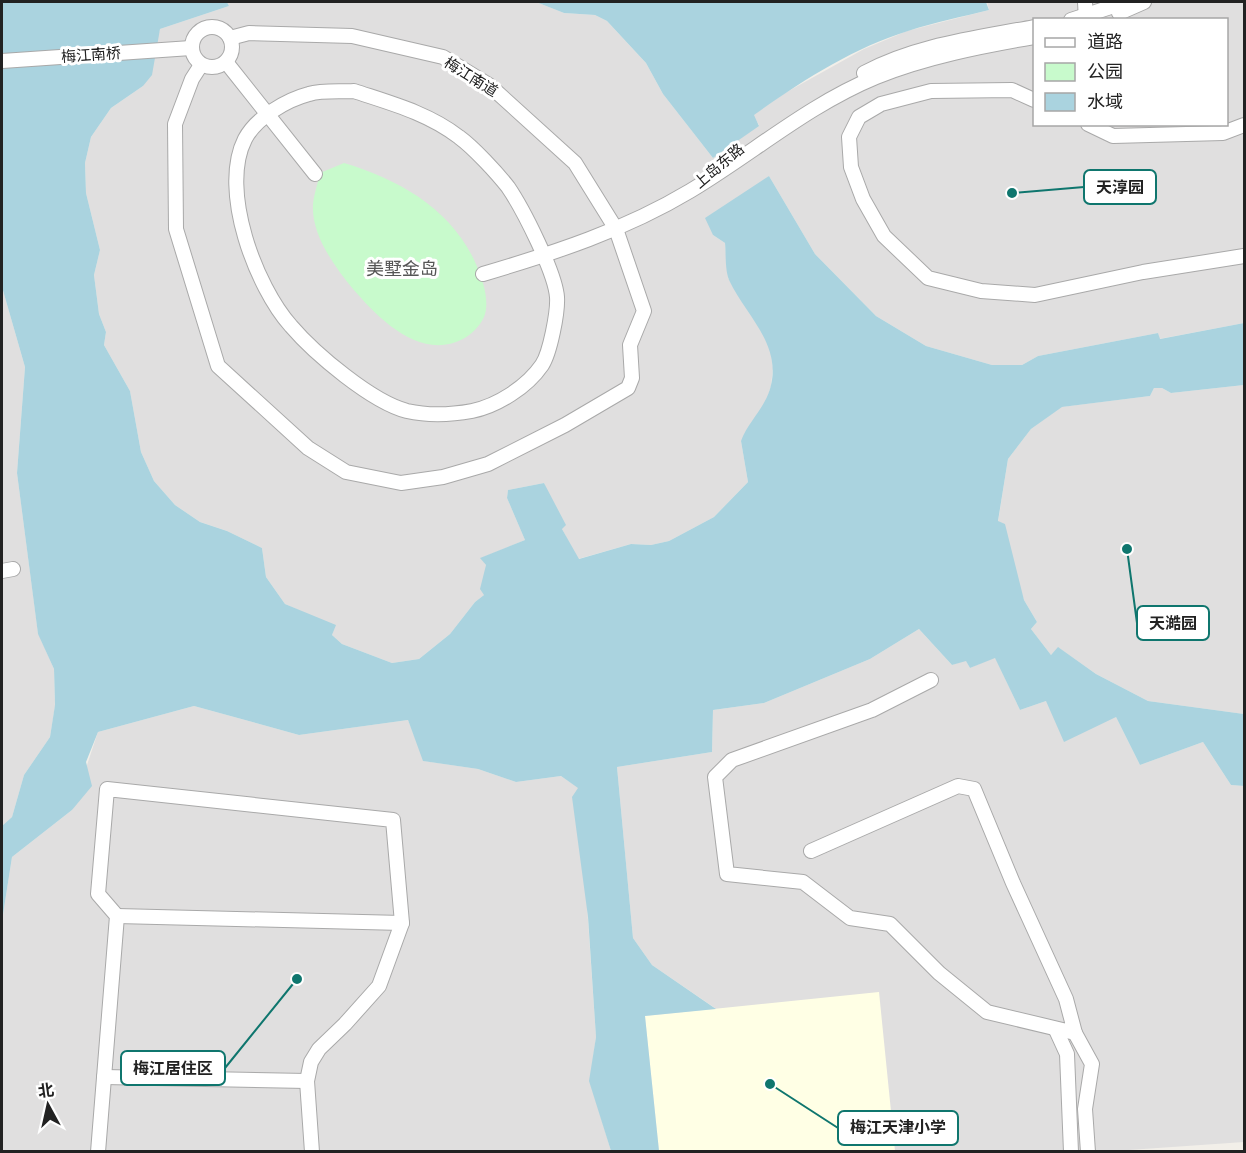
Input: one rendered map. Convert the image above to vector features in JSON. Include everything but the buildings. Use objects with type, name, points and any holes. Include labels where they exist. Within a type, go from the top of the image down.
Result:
[{"type":"street","points":[[1086,12],[1126,2]]},
{"type":"street","points":[[1108,18],[1144,2]]},
{"type":"street","name":"上岛东路","points":[[689,192],[727,155],[789,116],[872,69],[957,41],[1033,27]]},
{"type":"street","points":[[207,28],[220,29],[230,38],[232,50],[226,62],[214,68],[201,65],[186,48],[196,35],[207,28]]},
{"type":"street","name":"梅江南道","points":[[201,65],[192,79],[175,124],[176,229],[218,366],[308,447],[346,472],[401,483],[443,477],[488,464],[565,426],[628,388],[632,378],[630,345],[644,311],[616,229],[575,163],[489,85],[443,57],[352,36],[249,33],[230,38]]},
{"type":"street","name":"上岛东路","points":[[689,192],[797,119],[876,77],[916,63],[1033,37]]},
{"type":"street","name":"梅江南桥","points":[[2,61],[186,48]]},
{"type":"street","points":[[226,62],[315,174]]},
{"type":"street","points":[[1033,99],[1012,90],[931,91],[880,104],[859,117],[849,137],[850,167],[863,199],[884,236],[928,278],[981,291],[1035,295],[1143,272],[1245,256]]},
{"type":"street","points":[[354,91],[411,109],[460,137],[508,187],[543,256],[557,297],[552,333],[543,364],[518,390],[483,409],[445,416],[406,411],[354,384],[290,326],[255,267],[241,227],[236,175],[245,140],[266,115],[310,93],[354,91]]},
{"type":"street","points":[[1092,126],[1113,136],[1223,133],[1245,125]]},
{"type":"street","points":[[483,274],[543,256],[616,229],[689,192]]},
{"type":"street","points":[[932,680],[872,710],[732,760],[715,777],[727,874],[803,882],[850,918],[890,924],[939,973],[987,1012],[1075,1033]]},
{"type":"street","points":[[811,851],[958,786],[974,789],[1012,883],[1066,999],[1075,1033],[1092,1064],[1085,1109],[1088,1152]]},
{"type":"street","points":[[98,1152],[117,916],[98,894],[107,789],[393,820],[402,924],[378,986],[345,1024],[319,1049],[311,1062],[307,1081],[312,1152]]},
{"type":"street","points":[[117,916],[402,924]]},
{"type":"street","points":[[1056,1030],[1067,1054],[1071,1152]]},
{"type":"street","points":[[105,1077],[307,1081]]},
{"type":"shaded area","points":[[227,2],[536,2],[564,13],[595,15],[607,21],[646,63],[663,94],[713,158],[759,125],[753,115],[785,93],[864,49],[907,31],[989,10],[987,2],[1244,2],[1244,323],[1159,339],[1158,333],[1038,356],[1022,365],[992,365],[926,346],[876,316],[815,254],[769,176],[713,235],[725,243],[728,278],[770,347],[773,368],[765,406],[741,441],[748,482],[714,517],[669,541],[651,545],[631,544],[578,559],[562,529],[544,483],[508,490],[507,498],[525,540],[481,558],[486,565],[484,595],[475,602],[450,634],[419,659],[392,663],[342,644],[332,635],[335,626],[285,604],[266,577],[262,548],[227,531],[200,522],[175,505],[154,481],[141,452],[130,391],[104,345],[106,332],[99,314],[94,275],[100,250],[86,193],[85,163],[91,137],[111,108],[143,86],[160,29],[229,6]]},
{"type":"shaded area","points":[[2,287],[25,367],[17,473],[38,633],[54,669],[55,706],[50,737],[24,775],[12,817],[2,826]]},
{"type":"shaded area","points":[[1244,385],[1244,714],[1148,701],[1096,674],[1059,648],[1051,655],[1031,629],[1037,622],[1024,600],[998,522],[1008,459],[1031,429],[1061,407],[1150,396],[1154,388],[1162,388],[1171,393]]},
{"type":"shaded area","points":[[919,629],[952,665],[966,660],[970,668],[995,657],[1020,710],[1046,701],[1116,717],[1140,765],[1203,742],[1231,785],[1244,786],[1244,1142],[1100,1152],[659,1151],[715,1008],[652,965],[633,938],[617,767],[712,752],[713,710],[764,703],[870,659]]},
{"type":"shaded area","points":[[194,706],[299,735],[408,720],[424,761],[478,769],[516,782],[561,776],[579,788],[596,1037],[590,1081],[611,1151],[2,1152],[2,921],[12,857],[72,810],[98,732]]},
{"type":"shaded area","points":[[879,992],[895,1151],[659,1151],[645,1016]]},
{"type":"green space","points":[[344,163],[366,170],[408,190],[444,218],[459,235],[472,255],[486,297],[484,317],[470,335],[447,344],[431,345],[416,341],[402,334],[375,313],[339,271],[320,239],[313,216],[313,204],[320,173]]},
{"type":"water","points":[[2,2],[227,2],[229,6],[160,29],[152,75],[143,86],[111,108],[91,137],[85,163],[86,193],[100,250],[94,275],[99,314],[106,332],[104,345],[130,391],[141,452],[154,481],[175,505],[200,522],[227,531],[262,548],[266,577],[285,604],[336,625],[332,635],[342,644],[392,663],[419,659],[450,634],[475,602],[484,595],[480,589],[486,565],[480,558],[525,540],[507,498],[508,490],[544,483],[566,525],[562,529],[579,559],[631,544],[651,545],[669,541],[714,517],[748,482],[741,441],[770,389],[773,373],[771,358],[761,332],[729,280],[725,243],[713,235],[705,218],[769,176],[815,254],[876,316],[926,346],[992,365],[1022,365],[1038,356],[1158,333],[1160,339],[1244,323],[1244,385],[1171,393],[1162,388],[1154,388],[1150,396],[1062,407],[1031,429],[1008,459],[998,521],[1005,524],[1024,600],[1037,622],[1031,629],[1051,655],[1058,647],[1096,674],[1148,701],[1244,714],[1244,786],[1231,785],[1203,742],[1140,765],[1116,717],[1064,742],[1046,701],[1020,710],[995,658],[970,668],[966,661],[952,665],[919,629],[870,659],[764,703],[713,710],[712,752],[617,767],[633,938],[652,965],[716,1009],[645,1016],[659,1151],[611,1151],[589,1081],[596,1037],[588,917],[572,797],[578,788],[561,776],[516,782],[478,769],[423,761],[408,720],[299,735],[194,706],[98,732],[86,762],[92,786],[72,810],[12,857],[2,921],[2,826],[12,817],[24,775],[50,737],[55,705],[54,669],[38,634],[17,473],[25,367],[2,287]]},
{"type":"water","points":[[536,2],[986,2],[989,10],[908,31],[847,56],[808,78],[754,115],[759,126],[713,158],[663,94],[646,63],[607,21],[595,15],[564,13]]},
{"type":"place","name":"天淳园","points":[[1012,193]]},
{"type":"place","name":"天澔园","points":[[1127,549]]},
{"type":"place","name":"梅江居住区","points":[[297,979]]},
{"type":"place","name":"梅江天津小学","points":[[770,1084]]},
{"type":"district","name":"美墅金岛","points":[[402,269]]}]
